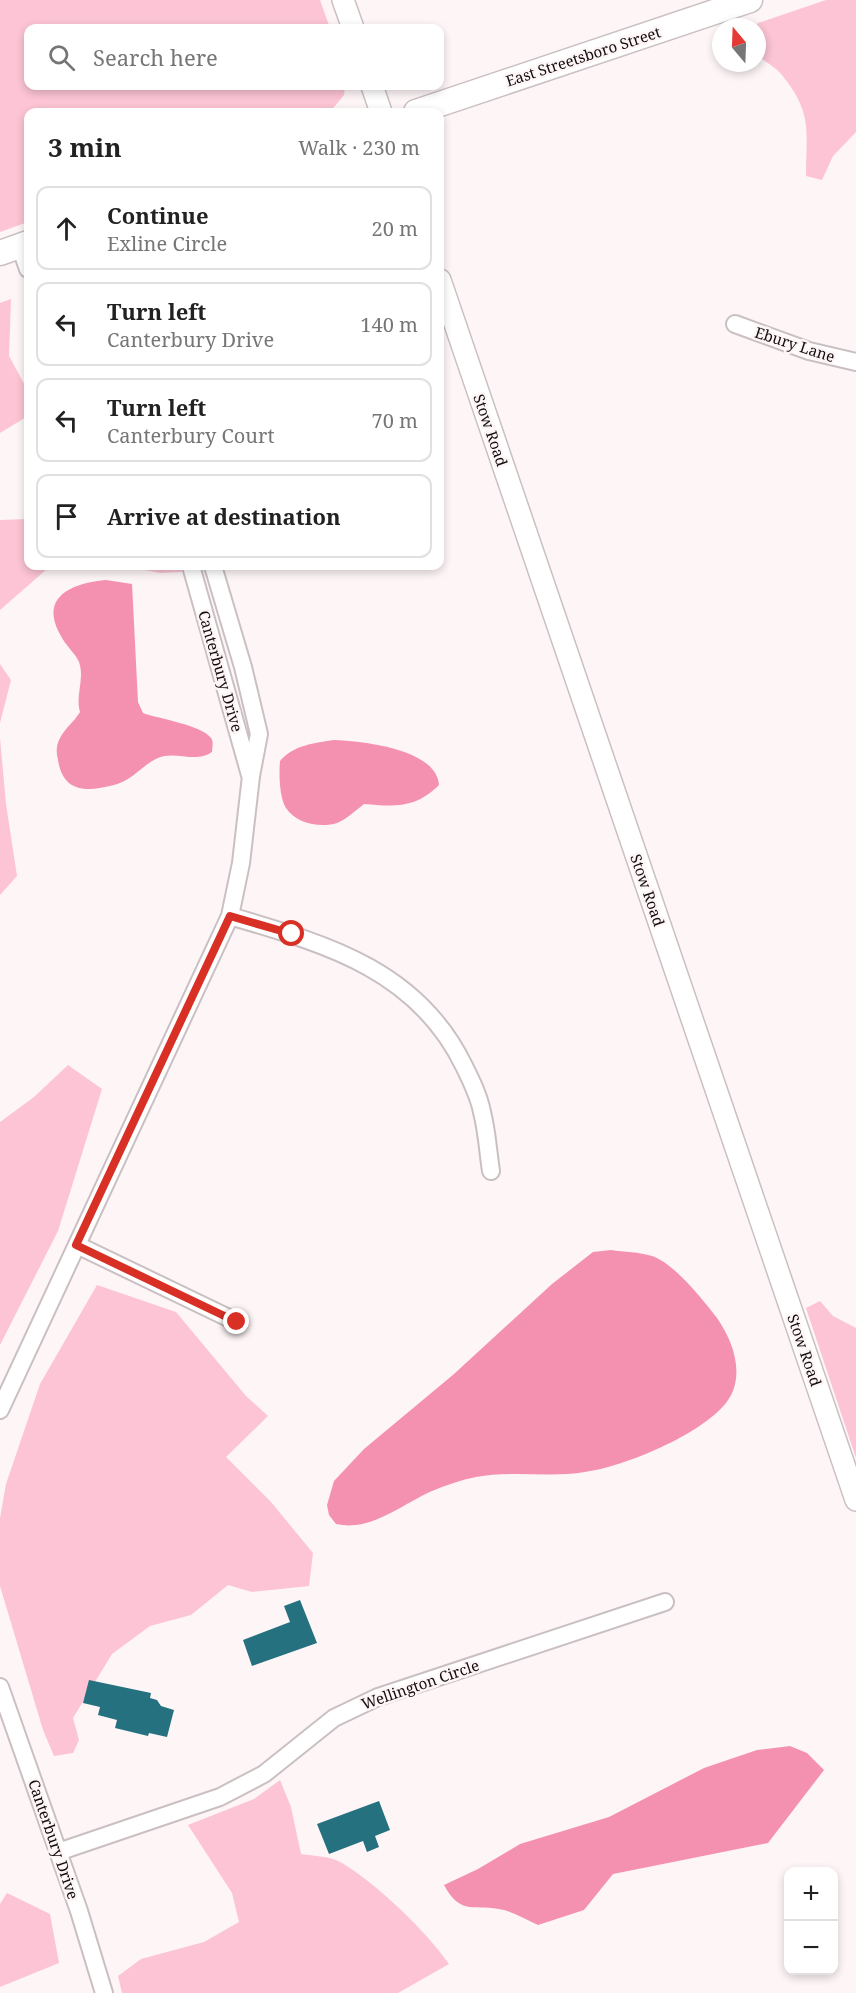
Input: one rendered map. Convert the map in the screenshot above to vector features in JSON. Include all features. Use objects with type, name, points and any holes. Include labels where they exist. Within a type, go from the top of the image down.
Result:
[{"type":"main road","name":"East Streetsboro Street","points":[[428,108],[750,0]]},
{"type":"street","points":[[343,0],[352,24]]},
{"type":"street","points":[[373,90],[380,108]]},
{"type":"street","points":[[16,248],[24,262]]},
{"type":"street","name":"Stow Road","points":[[444,292],[856,1500]]},
{"type":"street","name":"Ebury Lane","points":[[735,324],[809,351],[856,362]]},
{"type":"street","points":[[193,573],[214,570]]},
{"type":"street","name":"Canterbury Drive","points":[[0,1410],[230,916],[242,853],[250,776],[259,746],[259,734],[243,667],[214,570]]},
{"type":"street","name":"Canterbury Drive","points":[[193,573],[250,776]]},
{"type":"street","points":[[222,673],[243,667]]},
{"type":"street","points":[[230,916],[292,934],[363,962],[408,994],[425,1010],[457,1051],[473,1084],[482,1111],[491,1171]]},
{"type":"street","points":[[76,1245],[237,1322]]},
{"type":"street","name":"Wellington Circle","points":[[58,1852],[220,1797],[243,1786],[264,1774],[334,1718],[378,1697],[665,1602]]},
{"type":"street","name":"Canterbury Drive","points":[[0,1687],[58,1852],[104,1993]]},
{"type":"shaded area","points":[[0,0],[320,0],[329,24],[24,24],[24,90],[345,90],[344,95],[333,108],[24,108],[24,223],[0,232]]},
{"type":"shaded area","points":[[826,0],[856,0],[856,132],[833,156],[822,180],[806,176],[806,123],[799,101],[792,89],[782,75],[766,62],[766,20]]},
{"type":"shaded area","points":[[11,299],[9,356],[24,384],[24,418],[0,433],[0,303]]},
{"type":"shaded area","points":[[24,519],[24,570],[46,570],[0,610],[0,520]]},
{"type":"shaded area","points":[[145,570],[181,570],[182,572],[160,573]]},
{"type":"shaded area","points":[[106,580],[132,584],[138,702],[143,713],[199,729],[206,733],[213,743],[212,752],[206,755],[199,757],[165,756],[152,761],[132,777],[120,783],[86,789],[78,788],[65,779],[57,757],[60,738],[80,712],[81,668],[78,659],[63,639],[55,623],[54,611],[56,602],[62,594],[81,585]]},
{"type":"shaded area","points":[[0,664],[11,680],[0,723]]},
{"type":"shaded area","points":[[0,738],[6,804],[17,876],[0,895]]},
{"type":"shaded area","points":[[334,740],[379,745],[412,755],[426,763],[435,773],[439,785],[413,802],[386,806],[364,804],[337,823],[316,825],[302,821],[290,813],[282,798],[280,761],[298,748]]},
{"type":"shaded area","points":[[68,1065],[102,1089],[58,1231],[0,1345],[0,1122],[34,1097]]},
{"type":"shaded area","points":[[611,1250],[652,1256],[661,1260],[679,1274],[717,1318],[733,1349],[736,1371],[732,1393],[714,1415],[661,1447],[602,1469],[571,1474],[502,1474],[476,1477],[432,1491],[374,1521],[362,1524],[336,1524],[329,1515],[327,1505],[334,1481],[364,1449],[454,1374],[552,1284],[593,1252]]},
{"type":"shaded area","points":[[97,1285],[176,1312],[246,1396],[268,1416],[226,1457],[271,1502],[313,1553],[309,1586],[252,1592],[228,1585],[191,1615],[150,1626],[112,1654],[73,1718],[79,1740],[73,1753],[54,1756],[43,1730],[0,1586],[0,1518],[6,1484],[40,1384]]},
{"type":"shaded area","points":[[820,1301],[833,1316],[856,1328],[856,1458],[806,1308]]},
{"type":"shaded area","points":[[790,1746],[807,1753],[824,1770],[768,1843],[613,1874],[584,1910],[538,1925],[504,1910],[463,1905],[450,1895],[444,1885],[478,1869],[520,1844],[609,1817],[704,1768],[757,1750]]},
{"type":"shaded area","points":[[280,1780],[291,1807],[301,1854],[333,1859],[356,1872],[400,1909],[428,1937],[449,1964],[398,1993],[122,1993],[118,1976],[141,1959],[204,1942],[239,1922],[232,1893],[188,1825],[254,1799]]},
{"type":"shaded area","points":[[7,1893],[50,1914],[59,1963],[0,1987],[0,1904]]},
{"type":"building","points":[[300,1600],[317,1643],[252,1666],[243,1640],[290,1622],[284,1606]]},
{"type":"building","points":[[89,1680],[151,1693],[150,1698],[157,1700],[161,1706],[174,1710],[167,1737],[149,1733],[148,1736],[115,1728],[117,1720],[98,1715],[100,1707],[83,1703]]},
{"type":"building","points":[[379,1801],[390,1830],[375,1836],[379,1847],[367,1852],[363,1841],[329,1854],[317,1824]]},
{"type":"route","points":[[237,1322],[76,1245],[230,916],[292,934]]}]
